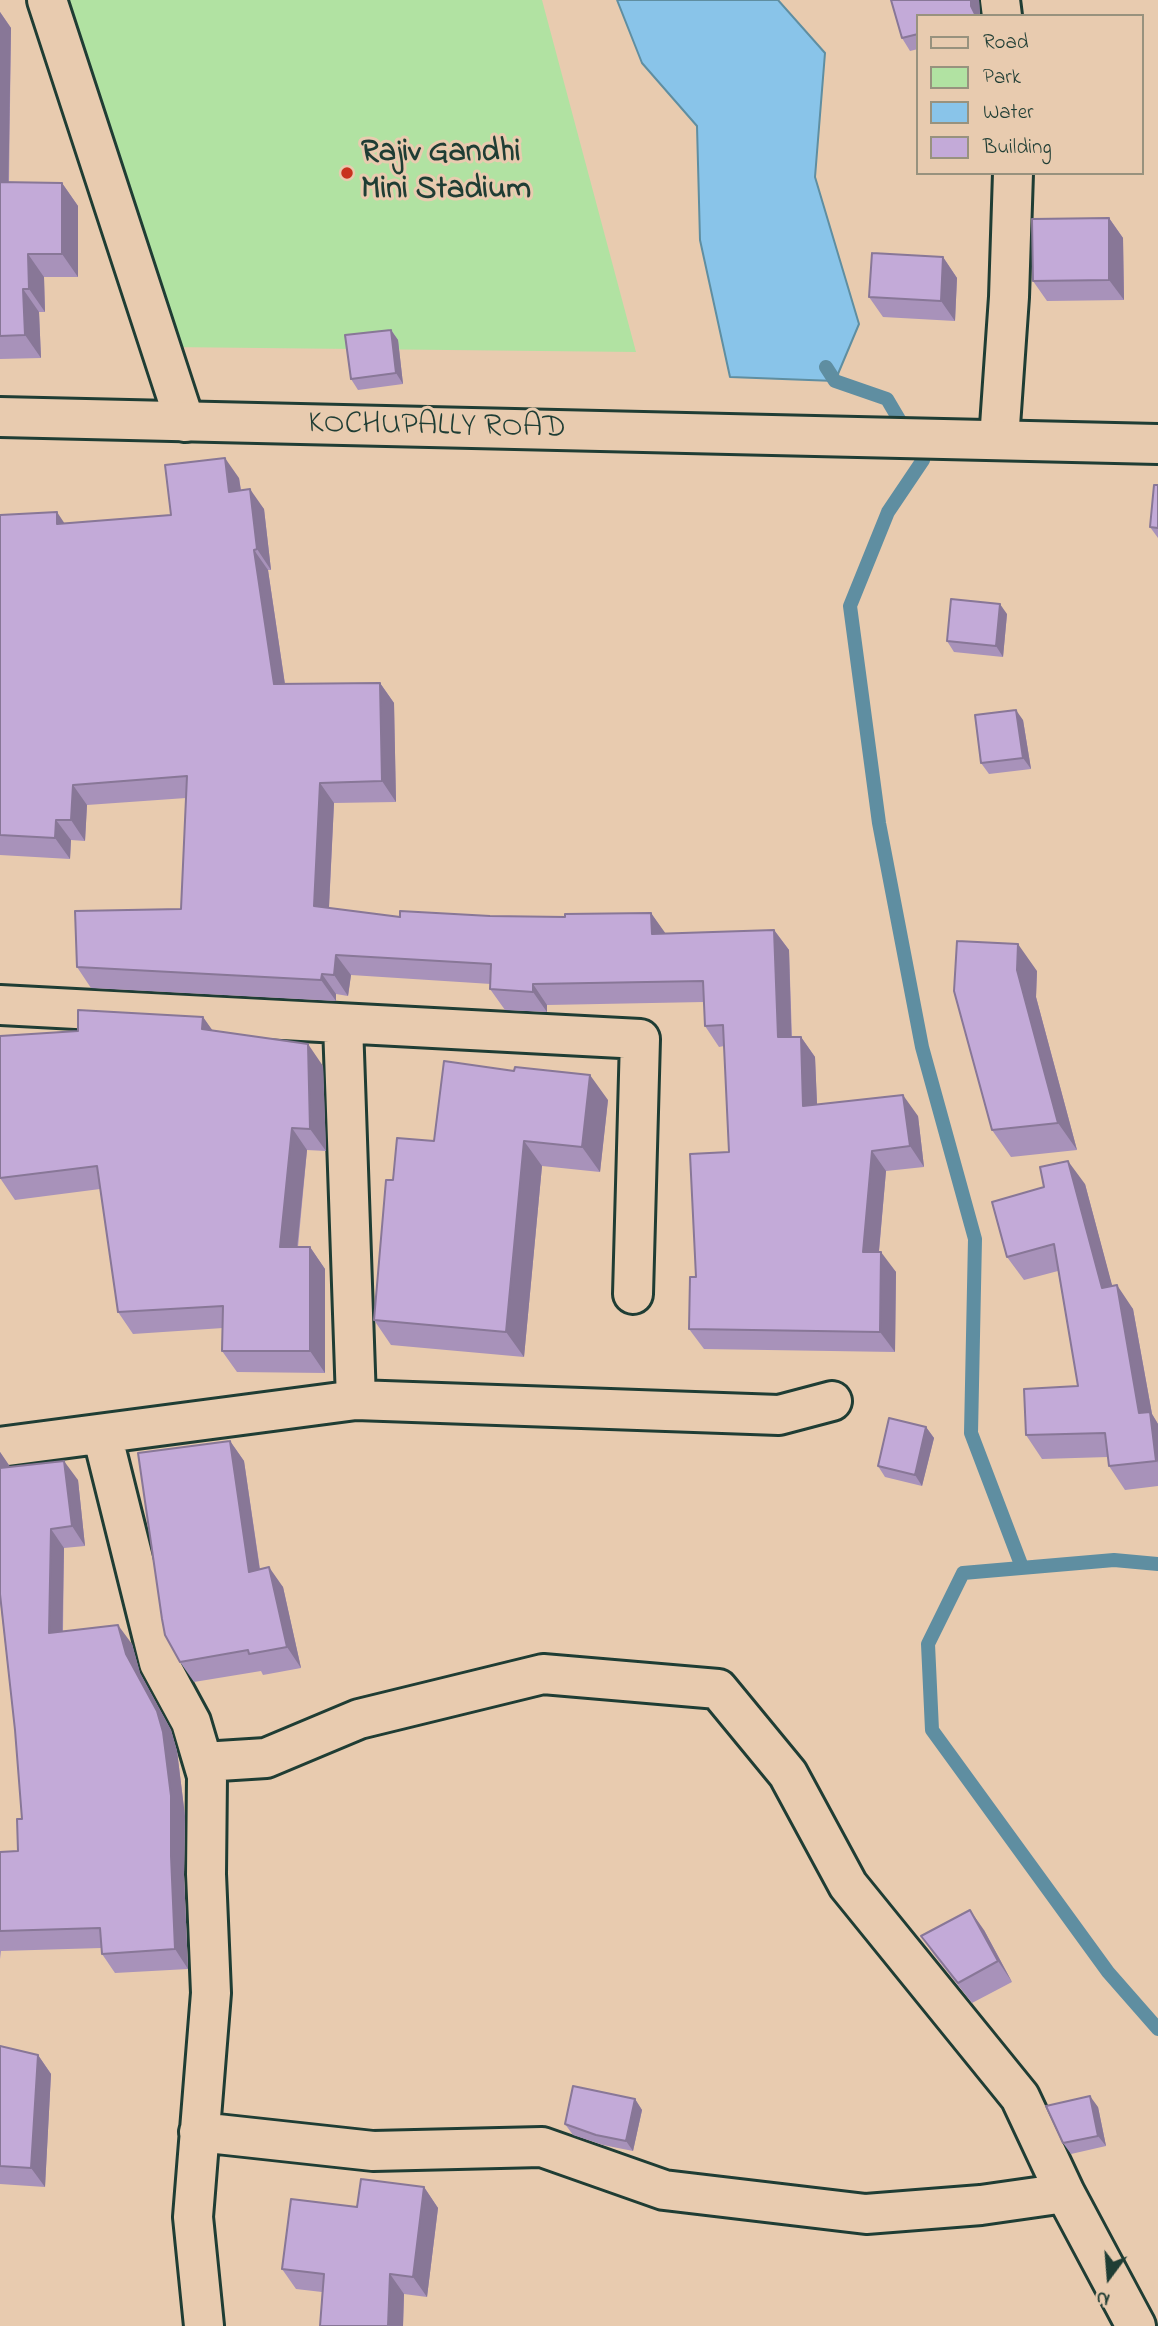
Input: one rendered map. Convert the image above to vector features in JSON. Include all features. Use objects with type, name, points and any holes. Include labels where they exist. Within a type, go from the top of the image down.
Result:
[{"type":"street","points":[[47,0],[185,422]]},
{"type":"street","points":[[1013,175],[1009,297],[999,440],[1158,444]]},
{"type":"street","name":"KOCHUPALLY ROAD","points":[[0,417],[999,440]]},
{"type":"street","points":[[0,1005],[640,1040],[633,1294]]},
{"type":"street","points":[[344,1024],[356,1400]]},
{"type":"street","points":[[0,1438],[0,1447],[356,1400],[779,1415],[832,1401]]},
{"type":"street","points":[[102,1434],[159,1663],[184,1706],[207,1776],[206,1874],[211,1993],[192,2217],[204,2326]]},
{"type":"street","points":[[203,1762],[266,1758],[359,1719],[543,1674],[719,1689],[788,1774],[848,1885],[1020,2097],[1065,2193],[1136,2326]]},
{"type":"street","points":[[199,2132],[373,2151],[541,2147],[664,2190],[866,2214],[981,2205],[1065,2193]]},
{"type":"green space","name":"Rajiv Gandhi Mini Stadium","points":[[43,0],[542,0],[636,352],[167,347]]},
{"type":"water","points":[[617,0],[778,0],[825,53],[815,177],[859,324],[835,381],[730,377],[700,240],[697,126],[642,63]]},
{"type":"building","points":[[891,0],[971,0],[975,14],[916,14],[916,34],[902,38]]},
{"type":"building","points":[[0,182],[62,183],[62,254],[28,254],[29,289],[23,289],[25,335],[0,336]]},
{"type":"building","points":[[1109,218],[1109,280],[1033,281],[1032,219]]},
{"type":"building","points":[[872,253],[943,257],[941,301],[869,297]]},
{"type":"building","points":[[391,330],[396,373],[351,379],[345,335]]},
{"type":"building","points":[[225,458],[229,492],[250,489],[257,549],[254,550],[274,684],[380,683],[382,781],[320,783],[314,906],[400,917],[400,911],[565,917],[565,914],[651,913],[652,934],[774,930],[778,1037],[801,1037],[803,1106],[903,1095],[910,1146],[872,1151],[863,1252],[881,1252],[880,1332],[689,1329],[690,1277],[696,1277],[690,1154],[729,1152],[723,1025],[705,1026],[703,981],[533,984],[533,992],[490,989],[491,964],[336,955],[334,975],[322,974],[321,980],[77,967],[75,911],[181,909],[187,776],[73,785],[71,820],[56,820],[55,838],[0,835],[0,515],[57,512],[57,524],[171,515],[165,465]]},
{"type":"building","points":[[1154,485],[1158,485],[1158,528],[1150,527]]},
{"type":"building","points":[[951,599],[1000,604],[996,646],[947,641]]},
{"type":"building","points":[[1016,710],[1023,758],[981,763],[975,715]]},
{"type":"building","points":[[957,941],[1018,944],[1017,970],[1058,1123],[992,1130],[954,991]]},
{"type":"building","points":[[78,1010],[203,1017],[202,1029],[308,1044],[310,1129],[292,1128],[280,1247],[310,1247],[310,1351],[222,1351],[223,1306],[118,1312],[97,1166],[0,1178],[0,1036],[78,1031]]},
{"type":"building","points":[[444,1061],[514,1071],[515,1067],[590,1075],[582,1147],[524,1141],[506,1332],[374,1320],[386,1180],[393,1180],[397,1138],[434,1141]]},
{"type":"building","points":[[1068,1161],[1102,1288],[1117,1285],[1139,1413],[1150,1412],[1156,1461],[1109,1466],[1105,1433],[1026,1435],[1024,1389],[1078,1386],[1054,1244],[1007,1257],[992,1202],[1044,1187],[1040,1167]]},
{"type":"building","points":[[889,1418],[926,1427],[915,1475],[878,1466]]},
{"type":"building","points":[[230,1441],[249,1572],[269,1567],[287,1647],[249,1654],[248,1650],[180,1662],[165,1635],[138,1453]]},
{"type":"building","points":[[64,1461],[72,1526],[51,1529],[49,1633],[118,1625],[126,1654],[157,1711],[163,1732],[171,1796],[175,1949],[102,1954],[100,1928],[0,1931],[0,1852],[18,1851],[17,1819],[22,1819],[0,1594],[0,1468]]},
{"type":"building","points":[[970,1910],[998,1961],[958,1983],[921,1936]]},
{"type":"building","points":[[0,2046],[38,2055],[31,2168],[0,2166]]},
{"type":"building","points":[[573,2086],[635,2099],[626,2141],[596,2135],[565,2124]]},
{"type":"building","points":[[1090,2096],[1098,2136],[1063,2143],[1046,2106]]},
{"type":"building","points":[[361,2179],[424,2187],[413,2277],[390,2274],[388,2326],[320,2326],[324,2274],[282,2269],[291,2199],[357,2207]]},
{"type":"waterway","points":[[826,367],[835,381],[887,399],[923,460],[888,512],[850,606],[879,823],[922,1047],[975,1239],[971,1433],[1022,1567]]},
{"type":"waterway","points":[[1158,1564],[1114,1560],[963,1573],[928,1644],[932,1730],[1108,1972],[1158,2029]]},
{"type":"place","name":"Rajiv Gandhi Mini Stadium","points":[[347,173]]}]
